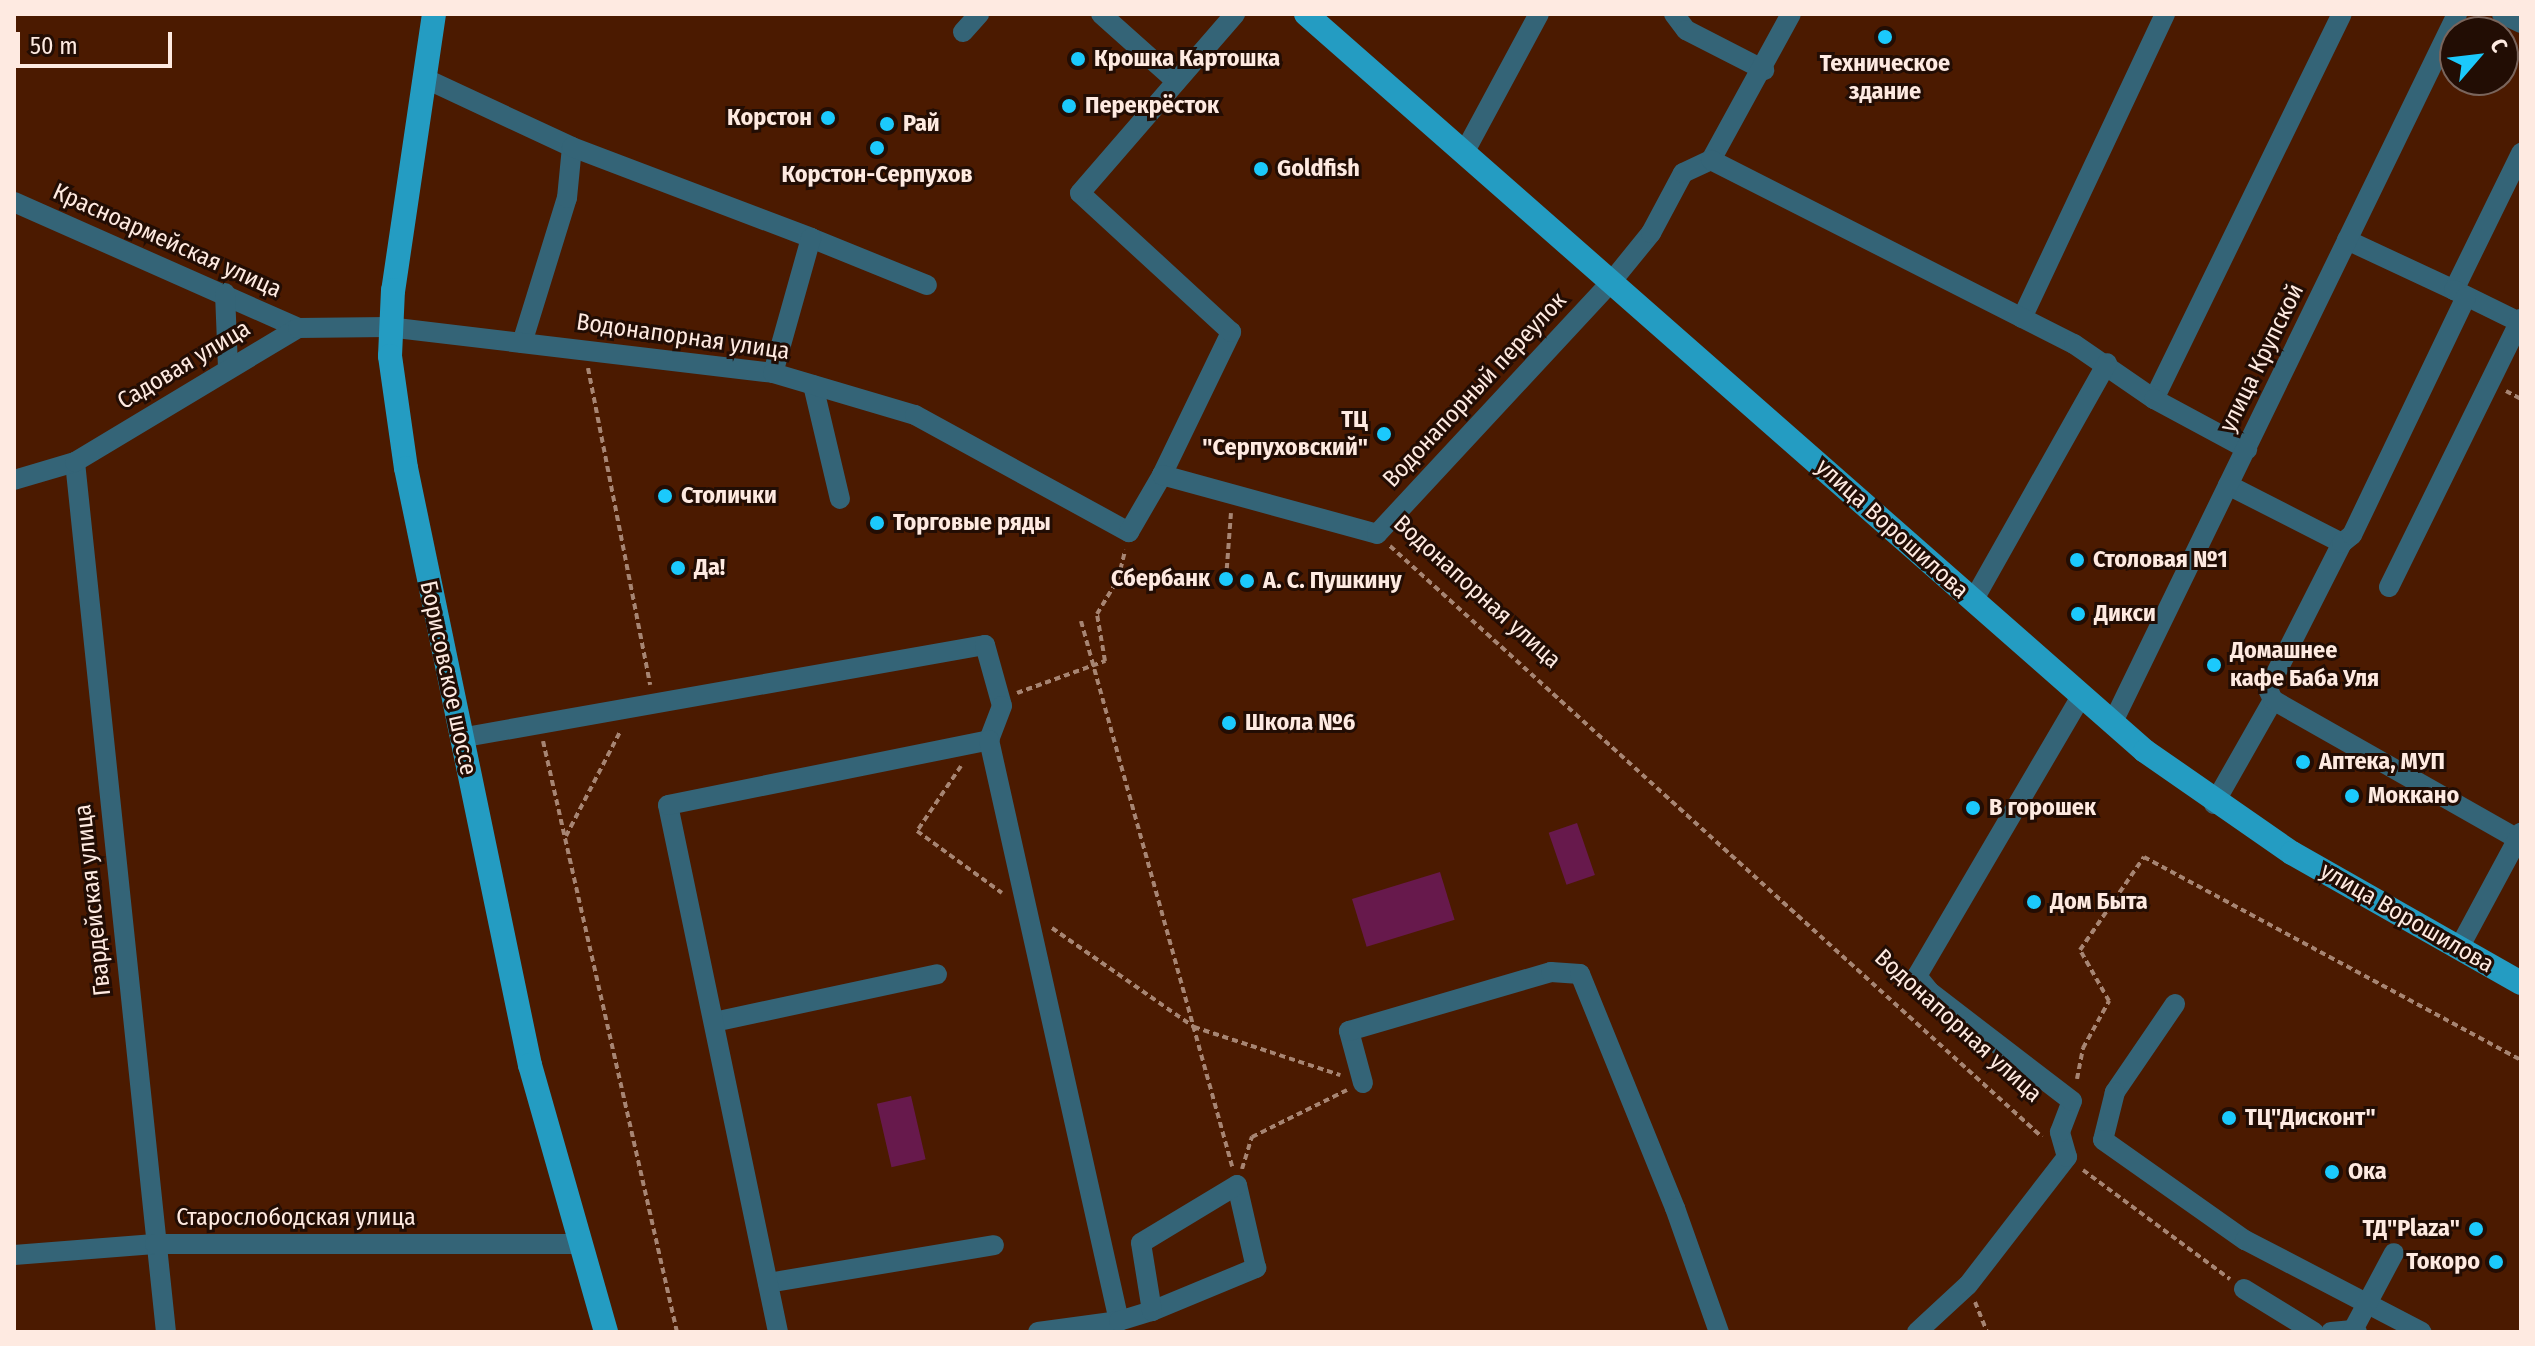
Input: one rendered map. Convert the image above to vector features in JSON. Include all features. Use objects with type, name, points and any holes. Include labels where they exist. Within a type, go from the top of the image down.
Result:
[{"type":"main road","name":"Борисовское шоссе","points":[[434,14],[388,327],[406,468],[530,1065],[606,1332]]},
{"type":"main road","name":"улица Ворошилова","points":[[1306,14],[2112,724],[2214,804],[2521,983]]},
{"type":"street","points":[[963,32],[979,14]]},
{"type":"street","points":[[1101,14],[1176,81]]},
{"type":"street","points":[[1129,532],[1162,475],[1231,332],[1080,193],[1235,14]]},
{"type":"street","points":[[1464,153],[1539,14]]},
{"type":"street","points":[[1674,14],[1686,30],[1764,70]]},
{"type":"street","points":[[1791,14],[1764,70],[1711,160],[2107,363],[2154,399],[2247,449]]},
{"type":"street","points":[[2022,318],[2165,14]]},
{"type":"street","points":[[2154,399],[2342,14]]},
{"type":"street","name":"улица Крупской","points":[[2112,724],[2457,14]]},
{"type":"street","points":[[2502,14],[2521,23]]},
{"type":"street","points":[[424,78],[572,147],[927,285]]},
{"type":"street","points":[[522,343],[567,198],[572,147]]},
{"type":"street","points":[[2459,948],[2520,838],[2273,700],[2268,689],[2342,543],[2352,535],[2521,153]]},
{"type":"street","name":"Водонапорный переулок","points":[[1377,534],[1612,281],[1651,233],[1683,173],[1711,160]]},
{"type":"street","name":"Красноармейская улица","points":[[14,202],[298,328]]},
{"type":"street","points":[[773,373],[811,238]]},
{"type":"street","points":[[2347,240],[2520,321],[2389,587]]},
{"type":"street","points":[[225,293],[228,368]]},
{"type":"street","name":"Садовая улица","points":[[14,480],[75,462],[298,328],[388,327]]},
{"type":"street","name":"Водонапорная улица","points":[[388,327],[522,343],[584,346],[773,373],[915,415],[1129,532]]},
{"type":"street","points":[[1973,601],[2107,363]]},
{"type":"street","points":[[813,385],[840,499]]},
{"type":"street","name":"Гвардейская улица","points":[[75,462],[166,1332]]},
{"type":"street","name":"Водонапорная улица","points":[[1162,475],[1377,534]]},
{"type":"street","points":[[2228,485],[2342,543]]},
{"type":"street","points":[[460,738],[985,645],[1000,700],[989,740],[1119,1321]]},
{"type":"street","points":[[1917,1332],[1968,1285],[2060,1165],[2060,1132],[2072,1101],[1930,992],[1917,976],[2081,696]]},
{"type":"street","points":[[2214,804],[2273,700]]},
{"type":"street","points":[[778,1332],[668,805],[989,740]]},
{"type":"street","points":[[1363,1083],[1349,1031],[1551,972],[1580,974],[1675,1208],[1719,1332]]},
{"type":"street","points":[[714,1022],[937,974]]},
{"type":"street","points":[[2175,1004],[2115,1092],[2103,1140],[2245,1240],[2422,1332]]},
{"type":"street","points":[[1038,1332],[1119,1321],[1152,1311],[1256,1268],[1237,1185],[1141,1243],[1152,1311]]},
{"type":"street","name":"Старослободская улица","points":[[14,1255],[155,1244],[579,1244]]},
{"type":"street","points":[[768,1283],[994,1245]]},
{"type":"street","points":[[2331,1332],[2355,1331],[2394,1253]]},
{"type":"street","points":[[2244,1289],[2314,1332]]},
{"type":"path","points":[[566,836],[643,705],[584,346]]},
{"type":"path","points":[[1226,579],[1232,495]]},
{"type":"path","points":[[1000,700],[1105,661],[1097,614],[1118,579],[1129,532]]},
{"type":"path","name":"Водонапорная улица","points":[[1377,534],[2060,1165],[2244,1289]]},
{"type":"path","points":[[1081,621],[1237,1185]]},
{"type":"path","points":[[539,723],[677,1332]]},
{"type":"path","points":[[2072,1101],[2083,1048],[2109,1001],[2080,950],[2144,857],[2521,1060]]},
{"type":"path","points":[[1194,1027],[1363,1083]]},
{"type":"path","points":[[1237,1185],[1252,1137],[1363,1083]]},
{"type":"path","points":[[1968,1285],[1987,1332]]},
{"type":"shaded area","points":[[1577,823],[1595,875],[1567,885],[1549,833]]},
{"type":"shaded area","points":[[1440,872],[1455,920],[1367,947],[1352,899]]},
{"type":"shaded area","points":[[911,1096],[926,1159],[892,1167],[877,1104]]},
{"type":"place","name":"Техническое здание","points":[[1885,37]]},
{"type":"place","name":"Крошка Картошка","points":[[1078,59]]},
{"type":"place","name":"Перекрёсток","points":[[1069,106]]},
{"type":"place","name":"Корстон","points":[[828,118]]},
{"type":"place","name":"Рай","points":[[887,124]]},
{"type":"place","name":"Корстон-Серпухов","points":[[877,148]]},
{"type":"place","name":"Goldfish","points":[[1261,169]]},
{"type":"place","name":"ТЦ \"Серпуховский\"","points":[[1384,434]]},
{"type":"place","name":"Столички","points":[[665,496]]},
{"type":"place","name":"Торговые ряды","points":[[877,523]]},
{"type":"place","name":"Столовая №1","points":[[2077,560]]},
{"type":"place","name":"Да!","points":[[678,568]]},
{"type":"place","name":"Сбербанк","points":[[1226,579]]},
{"type":"place","name":"А. С. Пушкину","points":[[1247,581]]},
{"type":"place","name":"Дикси","points":[[2078,614]]},
{"type":"place","name":"Домашнее кафе Баба Уля","points":[[2214,665]]},
{"type":"place","name":"Школа №6","points":[[1229,723]]},
{"type":"place","name":"Аптека, МУП","points":[[2303,762]]},
{"type":"place","name":"Моккано","points":[[2352,796]]},
{"type":"place","name":"В горошек","points":[[1973,808]]},
{"type":"place","name":"Дом Быта","points":[[2034,902]]},
{"type":"place","name":"ТЦ\"Дисконт\"","points":[[2229,1118]]},
{"type":"place","name":"Ока","points":[[2332,1172]]},
{"type":"place","name":"ТД\"Plaza\"","points":[[2476,1229]]},
{"type":"place","name":"Токоро","points":[[2496,1262]]}]
